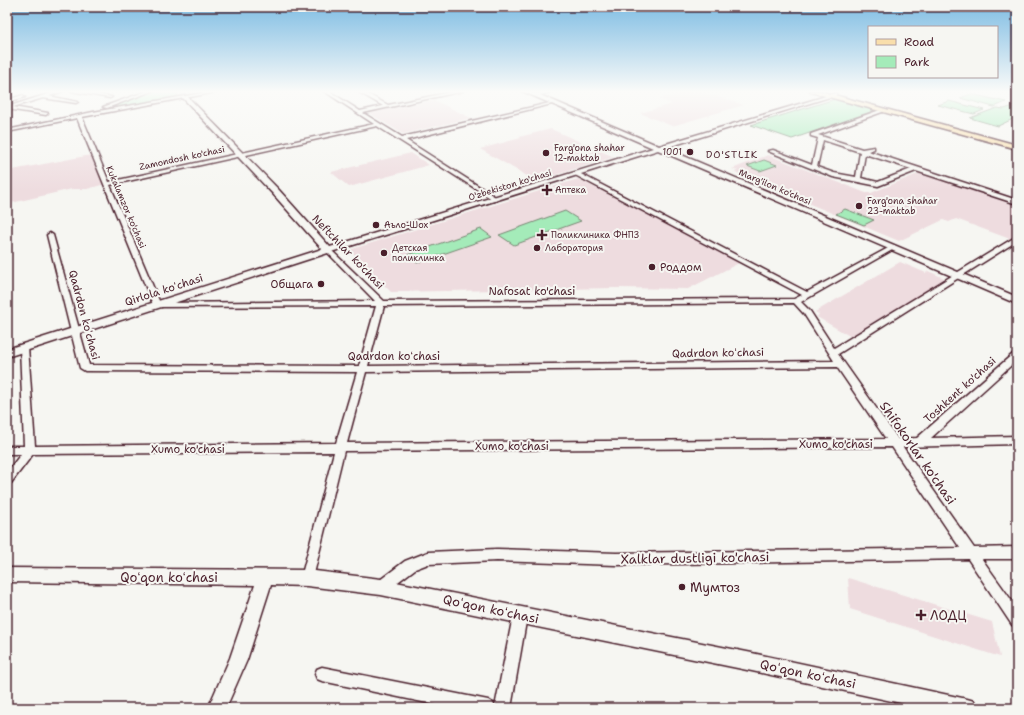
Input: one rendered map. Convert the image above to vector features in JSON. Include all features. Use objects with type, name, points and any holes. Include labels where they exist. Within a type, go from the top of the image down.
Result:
[{"type":"main road","points":[[935,124],[1017,147]]},
{"type":"main road","points":[[945,124],[1017,143]]},
{"type":"street","points":[[7,131],[39,124]]},
{"type":"street","name":"Kukalamzor ko'chasi","points":[[82,124],[157,305]]},
{"type":"street","name":"Neftchilar ko'chasi","points":[[211,124],[276,192],[328,250],[381,303],[340,448],[306,578]]},
{"type":"street","name":"Zamondosh ko'chasi","points":[[107,184],[377,124]]},
{"type":"street","points":[[380,124],[495,199]]},
{"type":"street","points":[[402,139],[464,124]]},
{"type":"street","name":"Marg'ilon ko'chasi","points":[[604,124],[1017,301]]},
{"type":"street","name":"O'zbekiston ko'chasi","points":[[328,250],[737,124]]},
{"type":"street","points":[[843,124],[814,135],[1017,202]]},
{"type":"street","points":[[814,168],[821,137]]},
{"type":"street","points":[[863,151],[872,148]]},
{"type":"street","points":[[771,151],[833,175],[878,184],[916,169]]},
{"type":"street","points":[[858,179],[863,151]]},
{"type":"street","points":[[577,174],[808,295]]},
{"type":"street","name":"Qadrdon koʻchasi","points":[[50,235],[85,368],[362,369],[840,364]]},
{"type":"street","points":[[833,353],[1017,238]]},
{"type":"street","name":"Nafosat ko'chasi","points":[[157,305],[796,301],[892,248]]},
{"type":"street","name":"Qirlola koʻchasi","points":[[7,352],[328,250]]},
{"type":"street","name":"Shifokorlar ko'chasi","points":[[796,301],[807,313],[894,443],[1017,620]]},
{"type":"street","points":[[7,480],[30,450],[24,347]]},
{"type":"street","name":"Toshkent ko'chasi","points":[[920,442],[1017,356]]},
{"type":"street","name":"Xumo ko'chasi","points":[[7,450],[894,443],[1017,440]]},
{"type":"street","name":"Xalklar dustligi ko'chasi","points":[[381,587],[410,565],[428,558],[498,555],[616,559],[1017,553]]},
{"type":"street","name":"Qoʻqon koʻchasi","points":[[7,576],[306,578],[381,587],[752,662],[967,708]]},
{"type":"street","points":[[217,708],[238,660],[265,578]]},
{"type":"street","points":[[503,708],[520,616]]},
{"type":"street","points":[[322,674],[488,708]]},
{"type":"shaded area","points":[[387,124],[444,124],[403,134]]},
{"type":"shaded area","name":"Farg'ona shahar 12-maktab","points":[[551,129],[614,157],[536,181],[480,149],[521,138],[519,137]]},
{"type":"shaded area","points":[[411,153],[429,165],[349,187],[331,172]]},
{"type":"shaded area","points":[[91,155],[105,184],[87,189],[72,189],[7,204],[7,171]]},
{"type":"shaded area","points":[[768,155],[866,193],[871,193],[920,173],[1017,206],[1017,234],[1010,239],[956,219],[949,222],[943,220],[899,241],[733,172],[738,171],[732,169]]},
{"type":"shaded area","name":"Поликлиника ФНПЗ","points":[[578,179],[741,262],[688,289],[616,288],[391,292],[349,250]]},
{"type":"shaded area","points":[[900,262],[926,273],[928,271],[946,279],[853,338],[817,317],[819,314],[815,312]]},
{"type":"shaded area","name":"ЛОДЦ","points":[[848,578],[992,622],[1000,657],[850,609]]},
{"type":"green space","points":[[753,124],[834,124],[792,139],[751,125]]},
{"type":"green space","points":[[764,160],[777,165],[760,171],[747,166]]},
{"type":"green space","points":[[845,209],[874,220],[864,225],[836,214]]},
{"type":"green space","points":[[565,211],[581,221],[514,245],[499,235]]},
{"type":"green space","points":[[481,229],[492,237],[417,263],[407,255]]},
{"type":"place","name":"1001","points":[[690,152]]},
{"type":"place","name":"Farg'ona shahar 12-maktab","points":[[546,153]]},
{"type":"place","name":"Аптека","points":[[547,190]]},
{"type":"place","name":"Farg'ona shahar 23-maktab","points":[[859,206]]},
{"type":"place","name":"Аъло-Шох","points":[[376,225]]},
{"type":"place","name":"Поликлиника ФНПЗ","points":[[542,235]]},
{"type":"place","name":"Лаборатория","points":[[537,248]]},
{"type":"place","name":"Детская поликлинка","points":[[384,253]]},
{"type":"place","name":"Роддом","points":[[652,267]]},
{"type":"place","name":"Общага","points":[[321,284]]},
{"type":"place","name":"Mумтоз","points":[[682,587]]},
{"type":"place","name":"ЛОДЦ","points":[[921,615]]},
{"type":"district","name":"DO'STLIK","points":[[732,154]]}]
